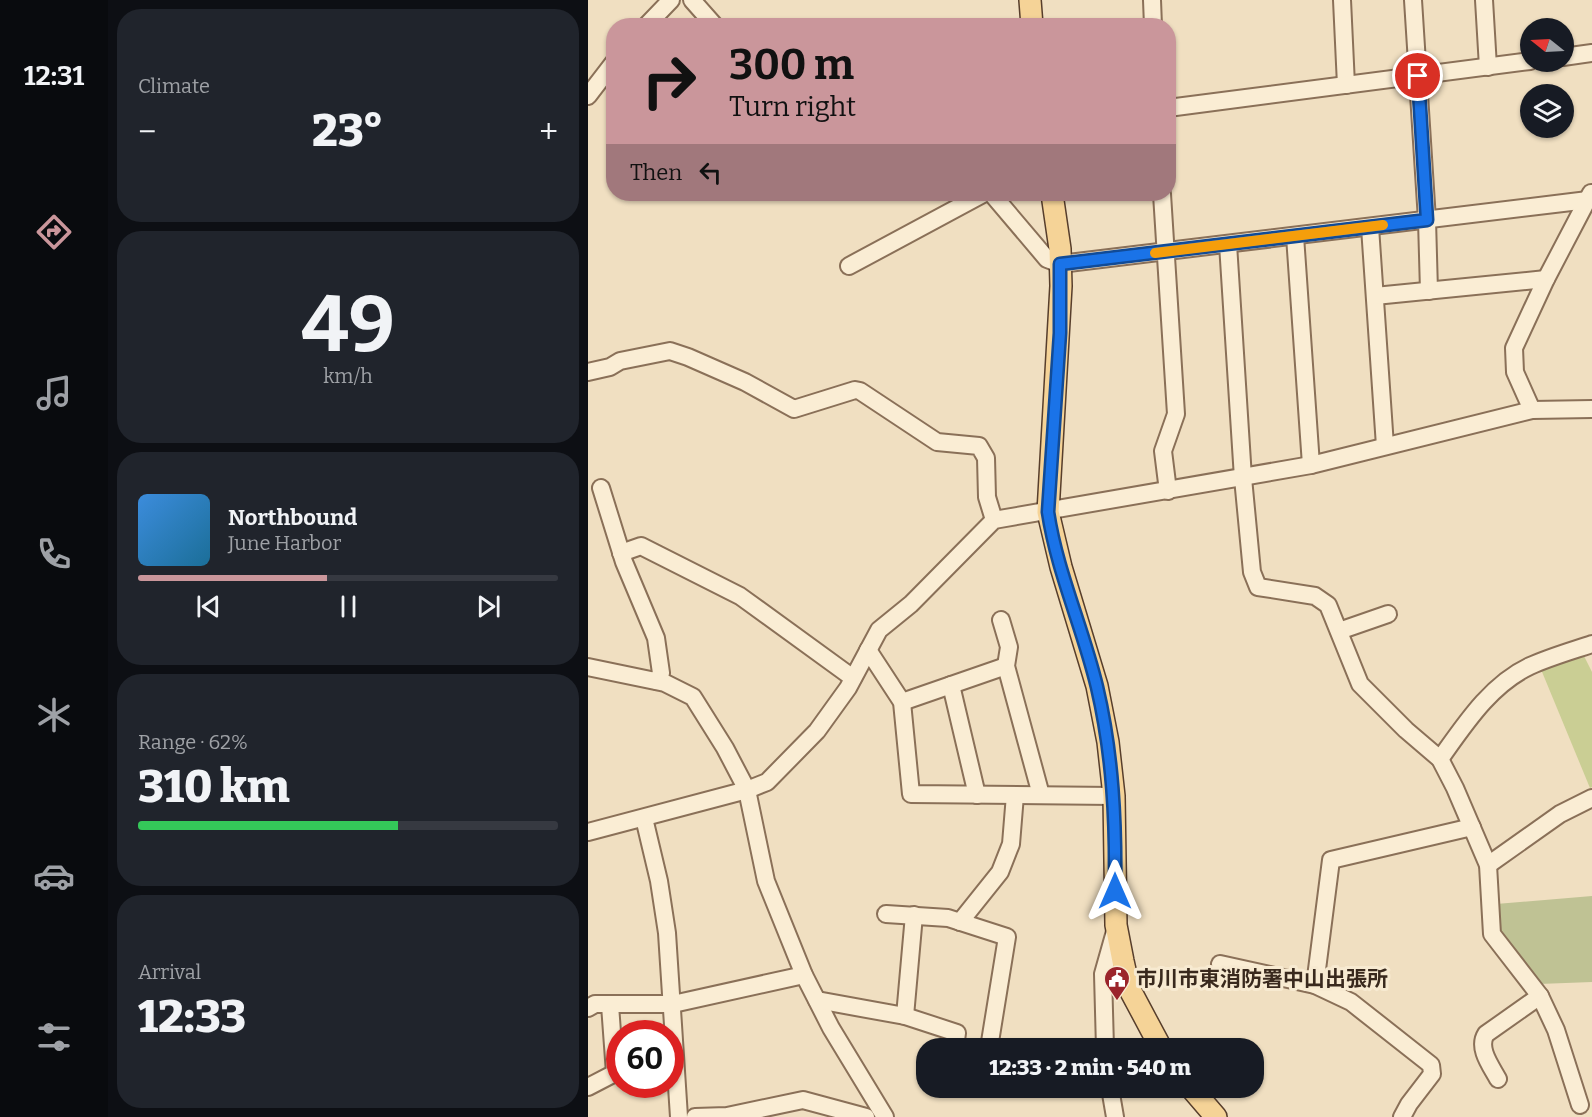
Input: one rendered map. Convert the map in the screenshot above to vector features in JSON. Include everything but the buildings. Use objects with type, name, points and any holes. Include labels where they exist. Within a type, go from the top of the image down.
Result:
[{"type":"main road","points":[[1030,0],[1031,18]]},
{"type":"main road","points":[[1053,201],[1060,264],[1060,333],[1048,512],[1061,567],[1097,686],[1108,742],[1114,796],[1116,925],[1129,988],[1156,1038]]},
{"type":"main road","points":[[1200,1098],[1216,1117]]},
{"type":"street","points":[[654,18],[671,0]]},
{"type":"street","points":[[692,0],[708,18]]},
{"type":"street","points":[[1152,0],[1153,18]]},
{"type":"street","points":[[1342,0],[1346,85]]},
{"type":"street","points":[[1413,0],[1427,220],[1429,291]]},
{"type":"street","points":[[1484,0],[1488,67]]},
{"type":"street","points":[[1574,55],[1592,53]]},
{"type":"street","points":[[1176,107],[1520,62]]},
{"type":"street","points":[[588,96],[606,72]]},
{"type":"street","points":[[998,201],[1047,259],[1060,264],[1427,220],[1590,195]]},
{"type":"street","points":[[1532,410],[1515,372],[1514,348],[1546,279],[1590,195]]},
{"type":"street","points":[[849,266],[970,201]]},
{"type":"street","points":[[1162,201],[1176,414],[1162,451],[1168,491]]},
{"type":"street","points":[[1370,227],[1385,446]]},
{"type":"street","points":[[1295,236],[1311,465]]},
{"type":"street","points":[[1228,244],[1243,478],[1252,572],[1258,586],[1315,596],[1328,605],[1360,684],[1406,730],[1440,759],[1488,865],[1492,934],[1540,996],[1556,1030],[1580,1105]]},
{"type":"street","points":[[1375,296],[1546,279]]},
{"type":"street","points":[[588,372],[610,368],[620,361],[670,351],[745,382],[794,409],[855,390],[860,391],[937,442],[979,446],[986,458],[987,496],[994,520]]},
{"type":"street","points":[[588,832],[747,790],[767,782],[817,731],[853,678],[879,630],[911,604],[994,520],[1311,465],[1532,410],[1592,409]]},
{"type":"street","points":[[601,488],[621,553],[656,638],[662,673],[657,681]]},
{"type":"street","points":[[621,553],[641,546],[740,596],[853,678]]},
{"type":"street","points":[[1339,631],[1388,614]]},
{"type":"street","points":[[1001,620],[1009,647],[1006,666],[1041,795]]},
{"type":"street","points":[[1440,759],[1474,711],[1508,679],[1548,658],[1592,644]]},
{"type":"street","points":[[868,650],[902,702],[911,794],[1114,796]]},
{"type":"street","points":[[902,702],[1006,666]]},
{"type":"street","points":[[588,667],[665,683],[693,697],[725,748],[747,790],[766,881],[804,975],[885,1117]]},
{"type":"street","points":[[951,685],[977,795]]},
{"type":"street","points":[[960,922],[1000,872],[1011,844],[1015,795]]},
{"type":"street","points":[[1488,865],[1560,814],[1592,798]]},
{"type":"street","points":[[644,818],[664,912],[673,1004],[679,1117]]},
{"type":"street","points":[[1315,985],[1331,860],[1472,827]]},
{"type":"street","points":[[886,914],[948,918],[1007,937],[991,1038]]},
{"type":"street","points":[[905,1016],[914,915]]},
{"type":"street","points":[[1105,1038],[1103,974],[1116,925]]},
{"type":"street","points":[[1220,964],[1315,985],[1351,1002],[1431,1065],[1432,1074],[1402,1117]]},
{"type":"street","points":[[588,1008],[595,1004],[673,1004],[804,975]]},
{"type":"street","points":[[1498,1079],[1482,1047],[1482,1041],[1486,1034],[1540,996]]},
{"type":"street","points":[[817,1000],[905,1016],[957,1033],[956,1038]]},
{"type":"street","points":[[588,1087],[615,1073],[610,1005]]},
{"type":"street","points":[[1112,1098],[1115,1117]]},
{"type":"street","points":[[695,1117],[727,1116],[803,1100],[866,1117]]},
{"type":"green space","points":[[1582,652],[1592,672],[1592,787],[1590,788],[1540,667]]},
{"type":"green space","points":[[1592,896],[1592,982],[1539,984],[1497,933],[1496,904]]},
{"type":"slow traffic","points":[[1155,253],[1383,225]]},
{"type":"place","name":"市川市東消防署中山出張所","points":[[1117,1002]]},
{"type":"route","points":[[1115,891],[1114,796],[1108,742],[1097,686],[1061,567],[1048,512],[1060,333],[1060,264],[1427,220],[1418,76]]}]
